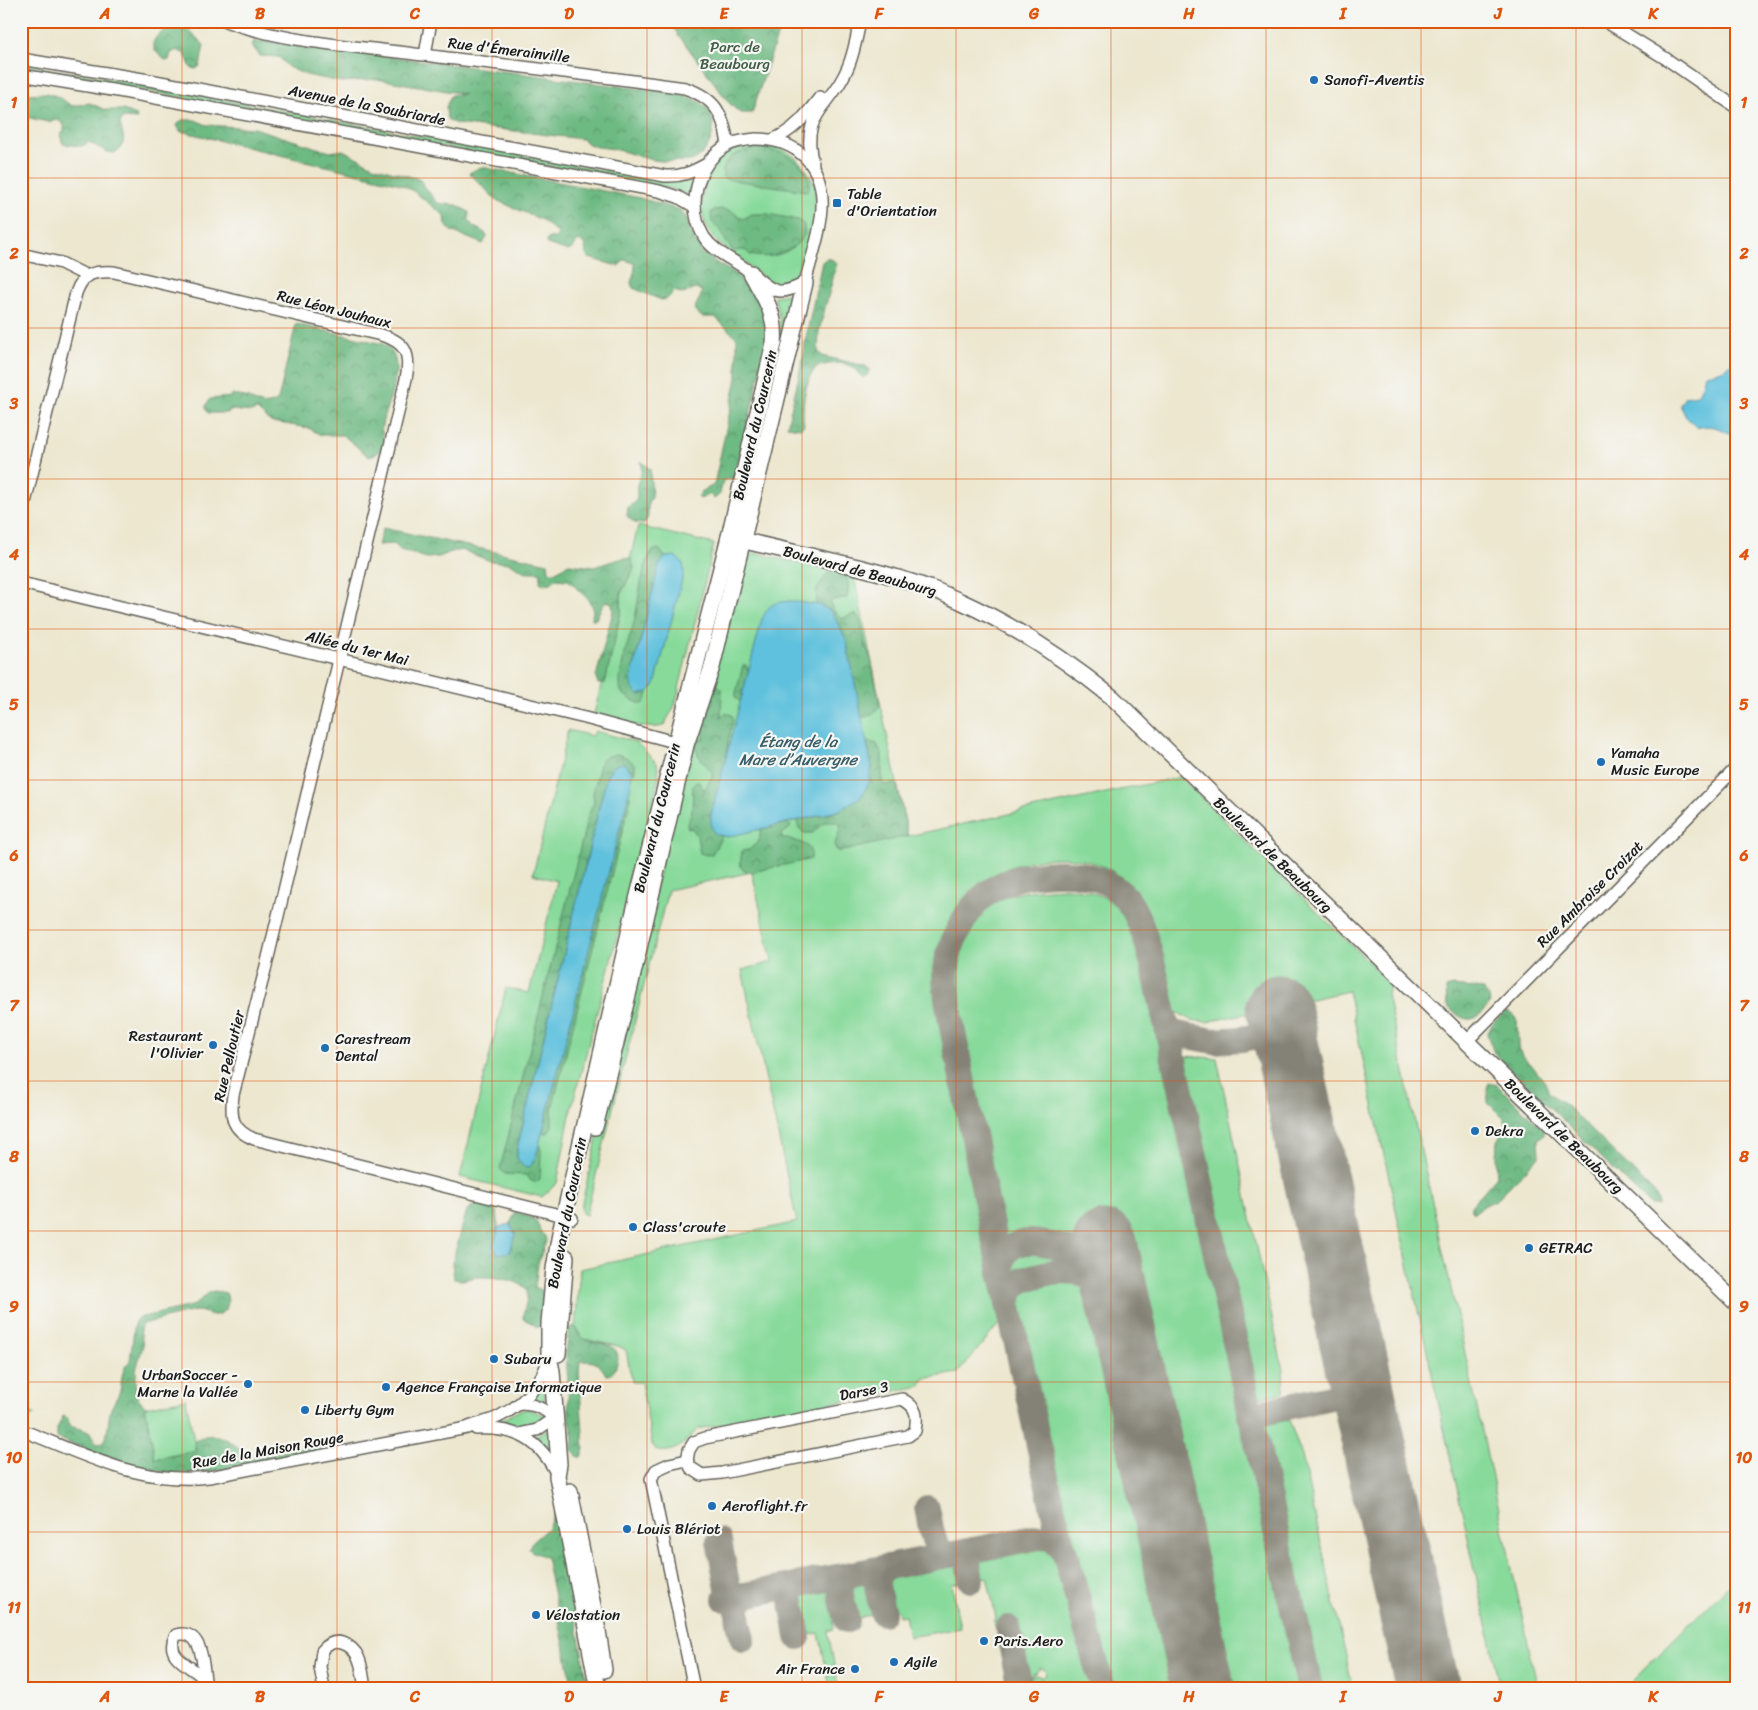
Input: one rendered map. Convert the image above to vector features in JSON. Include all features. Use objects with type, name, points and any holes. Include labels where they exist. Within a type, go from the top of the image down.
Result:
[{"type":"main road","name":"Boulevard du Courcerin","points":[[736,539],[775,335],[774,319],[751,273]]},
{"type":"main road","name":"Boulevard du Courcerin","points":[[598,1689],[558,1470],[550,1365],[557,1363],[568,1216],[632,920],[805,283]]},
{"type":"main road","name":"Boulevard de Beaubourg","points":[[736,539],[863,569],[930,588],[992,616],[1037,642],[1082,673],[1112,696],[1737,1304]]},
{"type":"main road","name":"Boulevard du Courcerin","points":[[558,1470],[567,1481],[575,1514],[607,1689]]},
{"type":"street","name":"Rue d'Émerainville","points":[[224,21],[259,32],[300,40],[685,88],[697,92],[712,102],[722,119],[728,145]]},
{"type":"street","points":[[425,55],[431,21]]},
{"type":"street","points":[[815,169],[809,161],[781,142],[748,140],[728,145],[705,165],[696,191],[695,207],[705,238],[718,251],[751,273],[766,287],[779,292],[789,291],[805,283],[822,209],[822,192],[809,143],[813,122],[818,111],[837,87],[848,67],[860,21]]},
{"type":"street","points":[[1605,21],[1665,58],[1737,108]]},
{"type":"street","points":[[772,140],[790,132],[810,109],[837,74],[856,38]]},
{"type":"street","name":"Avenue de la Soubriarde","points":[[21,59],[155,81],[665,176],[674,177],[689,174],[705,165]]},
{"type":"street","name":"Avenue de la Soubriarde","points":[[21,75],[108,89],[669,194],[695,207]]},
{"type":"street","points":[[21,254],[61,263],[86,276],[80,283],[76,293],[21,519]]},
{"type":"street","name":"Rue Léon Jouhaux","points":[[86,276],[98,271],[124,274],[381,334],[394,340],[406,351],[409,360],[406,379],[339,660]]},
{"type":"street","name":"Allée du 1er Mai","points":[[21,583],[585,718],[681,744]]},
{"type":"street","name":"Rue Pelloutier","points":[[339,660],[270,948],[232,1095],[233,1122],[240,1132],[259,1141],[568,1216]]},
{"type":"street","name":"Rue Ambroise Croizat","points":[[1466,1042],[1737,768]]},
{"type":"street","points":[[467,1428],[499,1417],[520,1404],[550,1365]]},
{"type":"street","name":"Darse 3","points":[[902,1399],[912,1404],[916,1412],[917,1422],[915,1431],[908,1436],[702,1476],[691,1468],[687,1460],[689,1450],[694,1442],[706,1438],[902,1399]]},
{"type":"street","points":[[519,1434],[537,1430],[554,1418],[541,1408],[520,1404]]},
{"type":"street","points":[[467,1428],[500,1428],[519,1434],[530,1440],[558,1470]]},
{"type":"street","name":"Rue de la Maison Rouge","points":[[21,1430],[134,1473],[176,1480],[209,1477],[467,1428]]},
{"type":"street","points":[[687,1460],[669,1464],[656,1470],[652,1479],[694,1689]]},
{"type":"street","points":[[324,1689],[320,1667],[322,1651],[331,1643],[338,1642],[352,1648],[356,1653],[360,1660],[365,1689]]},
{"type":"green space","name":"Parc de Beaubourg","points":[[668,21],[782,21],[752,113],[740,113],[729,103]]},
{"type":"green space","points":[[175,26],[186,28],[204,45],[200,66],[196,69],[191,68],[185,54],[177,50],[171,53],[169,60],[165,60],[155,51],[153,43],[159,34]]},
{"type":"green space","points":[[254,41],[680,94],[698,101],[707,108],[713,121],[712,137],[705,151],[693,160],[661,161],[591,145],[582,139],[456,124],[447,119],[446,107],[451,95],[464,94],[377,79],[341,82],[306,75],[288,67],[279,57],[260,56],[252,46]]},
{"type":"green space","points":[[21,64],[672,183],[691,181],[689,195],[673,189],[21,69]]},
{"type":"green space","points":[[46,93],[57,96],[72,106],[90,103],[105,110],[123,110],[136,115],[137,119],[123,118],[120,123],[124,140],[122,146],[115,153],[107,152],[89,142],[82,146],[63,144],[60,135],[64,131],[64,124],[57,120],[48,122],[21,116],[21,94]]},
{"type":"green space","points":[[182,120],[195,120],[207,125],[254,128],[330,152],[343,150],[373,166],[419,179],[437,203],[457,205],[469,212],[470,223],[485,233],[487,237],[483,244],[451,231],[446,225],[444,215],[412,190],[397,183],[180,131],[177,125]]},
{"type":"green space","points":[[752,145],[772,146],[788,153],[804,166],[814,184],[818,204],[817,214],[800,278],[796,284],[778,288],[716,241],[702,215],[701,203],[706,180],[714,164],[726,153],[734,149]]},
{"type":"green space","points":[[761,148],[787,155],[801,165],[809,180],[809,189],[807,191],[725,179],[723,177],[723,169],[729,158],[741,152]]},
{"type":"green space","points":[[481,167],[640,198],[680,210],[687,219],[691,233],[702,252],[736,274],[757,297],[764,307],[768,328],[767,344],[734,479],[723,480],[720,494],[714,499],[710,494],[700,499],[698,497],[701,492],[714,485],[737,378],[737,338],[715,317],[702,317],[695,311],[702,291],[695,289],[682,294],[675,291],[667,299],[661,300],[633,288],[631,283],[635,269],[634,263],[625,260],[618,266],[589,258],[586,255],[585,244],[578,241],[568,251],[547,244],[546,241],[549,238],[556,238],[558,233],[542,220],[496,200],[469,173]]},
{"type":"green space","points":[[713,210],[731,211],[743,219],[752,214],[768,214],[798,220],[804,225],[805,234],[794,246],[774,256],[750,255],[745,250],[733,251],[722,232],[712,222],[711,214]]},
{"type":"green space","points":[[826,259],[831,259],[837,263],[819,331],[818,351],[822,356],[865,366],[869,369],[868,374],[864,378],[852,367],[844,364],[834,363],[816,367],[809,379],[805,394],[804,425],[801,428],[787,426],[804,354],[822,262]]},
{"type":"green space","points":[[795,293],[781,352],[779,352],[780,320],[774,296]]},
{"type":"green space","points":[[296,324],[383,344],[391,351],[395,360],[396,370],[382,425],[384,444],[381,451],[369,457],[343,435],[321,435],[308,428],[272,423],[257,410],[251,412],[233,410],[227,413],[208,413],[206,406],[210,399],[231,397],[231,395],[246,397],[263,404],[270,404],[278,400]]},
{"type":"green space","points":[[641,461],[650,469],[652,498],[648,502],[648,517],[644,524],[635,523],[627,516],[628,507],[637,497],[637,485],[642,469]]},
{"type":"green space","points":[[638,526],[714,544],[675,705],[665,725],[658,727],[640,726],[594,714],[601,685],[605,683],[621,611],[621,593],[634,568],[630,559]]},
{"type":"green space","points":[[383,528],[548,563],[549,571],[552,573],[569,564],[594,567],[625,558],[631,559],[634,568],[621,593],[621,611],[605,683],[598,684],[596,677],[613,611],[612,603],[606,601],[596,619],[592,619],[593,607],[587,598],[568,580],[556,579],[544,585],[540,582],[541,572],[525,572],[510,563],[490,561],[462,550],[439,557],[427,558],[400,550],[394,544],[378,545]]},
{"type":"green space","points":[[659,549],[665,557],[659,566],[631,679],[639,695],[648,692],[643,704],[630,699],[622,693],[620,684],[645,568],[652,551]]},
{"type":"green space","points":[[756,553],[854,576],[908,836],[1180,777],[1391,984],[1387,994],[1538,1689],[1501,1689],[1348,991],[1207,1022],[1192,1020],[1174,1011],[1158,943],[1145,910],[1137,895],[1126,882],[1113,871],[1098,864],[1064,858],[1041,859],[1019,864],[999,872],[965,898],[952,915],[936,958],[933,983],[940,1030],[1005,1317],[958,1373],[923,1379],[921,1386],[698,1429],[680,1446],[670,1451],[657,1451],[652,1444],[641,1382],[632,1382],[626,1350],[618,1346],[583,1339],[575,1327],[580,1269],[797,1222],[742,970],[772,962],[752,872],[668,890],[586,1215],[582,1213],[581,1207],[668,835],[743,564],[751,555]]},
{"type":"green space","points":[[830,570],[845,574],[848,589],[847,598],[832,600],[830,603],[841,619],[854,614],[857,615],[861,622],[865,643],[871,659],[880,705],[867,717],[861,717],[846,639],[831,611],[816,605],[817,589]]},
{"type":"green space","points":[[743,665],[746,665],[749,671],[741,700],[739,701],[735,697]]},
{"type":"green space","points":[[716,686],[722,689],[721,718],[725,713],[732,715],[733,720],[727,753],[711,814],[715,834],[722,836],[712,854],[706,855],[700,853],[697,836],[693,829],[688,828],[687,824],[692,811],[693,786],[696,782],[699,782],[704,790],[712,777],[712,772],[698,755],[696,741],[704,739],[704,720],[712,704],[713,691]]},
{"type":"green space","points":[[568,730],[592,736],[595,731],[636,742],[657,763],[659,777],[571,1110],[557,1183],[542,1197],[460,1177],[506,988],[529,993],[557,881],[533,874]]},
{"type":"green space","points":[[867,743],[877,744],[882,754],[882,782],[884,785],[893,784],[897,786],[908,836],[839,852],[835,848],[840,823],[824,822],[813,833],[804,833],[798,826],[798,820],[838,811],[872,767]]},
{"type":"green space","points":[[616,754],[633,763],[635,765],[635,772],[631,774],[607,775],[517,1149],[517,1158],[536,1157],[539,1142],[541,1151],[540,1179],[536,1182],[530,1180],[526,1175],[505,1174],[500,1169],[588,816],[594,802],[593,794],[601,760]]},
{"type":"green space","points":[[628,795],[630,796],[630,801],[552,1109],[552,1126],[548,1133],[542,1132]]},
{"type":"green space","points":[[788,823],[791,826],[782,834],[782,838],[802,843],[809,849],[811,859],[752,872],[744,871],[741,866],[742,851],[749,850],[759,841],[761,829]]},
{"type":"green space","points":[[1065,888],[1094,893],[1112,904],[1126,921],[1138,946],[1301,1689],[1217,1689],[1118,1239],[1078,1247],[1045,1237],[1035,1236],[1001,1243],[998,1228],[1000,1227],[964,1027],[959,980],[961,955],[965,938],[973,922],[997,901],[1018,893]]},
{"type":"green space","points":[[1453,986],[1483,989],[1489,996],[1490,1003],[1475,1018],[1470,1019],[1459,1016],[1447,1006],[1446,988]]},
{"type":"green space","points":[[1505,1012],[1517,1018],[1518,1046],[1522,1056],[1545,1082],[1549,1093],[1568,1107],[1654,1192],[1658,1199],[1658,1205],[1650,1205],[1494,1053],[1487,1034],[1493,1023]]},
{"type":"green space","points":[[1181,1056],[1217,1058],[1283,1370],[1284,1392],[1259,1398]]},
{"type":"green space","points":[[1489,1083],[1497,1085],[1543,1129],[1544,1135],[1538,1139],[1539,1156],[1533,1163],[1496,1200],[1474,1213],[1471,1211],[1471,1206],[1497,1176],[1497,1141],[1506,1125],[1505,1120],[1488,1103],[1487,1088]]},
{"type":"green space","points":[[477,1203],[486,1204],[496,1211],[498,1224],[493,1246],[515,1234],[510,1224],[515,1213],[533,1218],[545,1236],[546,1241],[538,1263],[535,1287],[546,1293],[543,1327],[536,1327],[534,1324],[523,1319],[527,1292],[521,1285],[507,1280],[492,1278],[454,1279],[452,1263],[467,1210]]},
{"type":"green space","points":[[1041,1248],[1068,1255],[1082,1263],[1024,1272],[1012,1268],[1010,1262],[1015,1254],[1025,1250]]},
{"type":"green space","points":[[1066,1277],[1084,1280],[1094,1288],[1103,1304],[1188,1689],[1109,1689],[1069,1552],[1015,1309],[1020,1292],[1026,1287],[1040,1281]]},
{"type":"green space","points":[[209,1292],[226,1293],[228,1299],[226,1309],[218,1315],[195,1311],[142,1324],[140,1329],[143,1345],[136,1370],[136,1389],[137,1396],[145,1407],[155,1459],[196,1451],[194,1442],[201,1437],[209,1436],[224,1438],[231,1442],[248,1459],[315,1444],[319,1444],[321,1448],[319,1451],[222,1470],[174,1474],[124,1464],[57,1438],[57,1429],[63,1416],[67,1418],[70,1426],[88,1432],[94,1441],[98,1444],[102,1443],[105,1439],[111,1409],[120,1391],[123,1371],[130,1361],[135,1321],[139,1318],[195,1305]]},
{"type":"green space","points":[[573,1326],[583,1338],[613,1348],[617,1353],[618,1359],[613,1372],[606,1375],[596,1363],[580,1361],[579,1373],[584,1449],[581,1457],[578,1457],[572,1451],[573,1432],[569,1417],[566,1355],[569,1329]]},
{"type":"green space","points":[[544,1381],[545,1404],[531,1400]]},
{"type":"green space","points":[[186,1399],[196,1451],[155,1459],[145,1407]]},
{"type":"green space","points":[[21,1402],[31,1406],[29,1412],[35,1414],[33,1416],[28,1417],[21,1414]]},
{"type":"green space","points":[[527,1409],[545,1415],[545,1418],[533,1426],[521,1428],[496,1424],[516,1412]]},
{"type":"green space","points":[[1289,1420],[1302,1456],[1353,1689],[1323,1689],[1265,1425]]},
{"type":"green space","points":[[548,1429],[550,1452],[550,1453],[533,1437]]},
{"type":"green space","points":[[555,1512],[589,1689],[573,1689],[546,1557],[529,1549],[531,1543],[548,1528]]},
{"type":"green space","points":[[1042,1544],[1051,1545],[1058,1551],[1097,1689],[1023,1689],[1021,1679],[1037,1675],[1042,1677],[1045,1676],[1046,1671],[1040,1668],[1036,1673],[1021,1678],[1010,1624],[1005,1626],[1010,1656],[1001,1656],[994,1621],[996,1618],[987,1577],[976,1579],[972,1561],[976,1557]]},
{"type":"green space","points":[[957,1562],[963,1566],[965,1577],[963,1582],[952,1584],[960,1628],[909,1637],[905,1615],[899,1616],[898,1610],[890,1611],[883,1577]]},
{"type":"green space","points":[[1737,1577],[1737,1689],[1623,1689]]},
{"type":"green space","points":[[869,1579],[876,1614],[854,1619],[847,1584]]},
{"type":"green space","points":[[832,1586],[840,1621],[833,1622],[834,1629],[828,1631],[838,1686],[830,1688],[819,1633],[807,1635],[801,1632],[794,1600],[798,1593]]},
{"type":"water","points":[[1737,356],[1737,438],[1713,427],[1697,428],[1686,417],[1680,405],[1685,397],[1697,395],[1705,374],[1720,371],[1731,364]]},
{"type":"water","points":[[675,556],[683,563],[684,572],[655,685],[648,692],[639,695],[633,689],[631,679],[659,565],[665,557]]},
{"type":"water","name":"Étang de la Mare d’Auvergne","points":[[790,601],[820,605],[831,611],[846,639],[872,767],[869,782],[862,796],[838,811],[727,837],[715,834],[711,826],[711,814],[762,619],[772,605]]},
{"type":"water","points":[[624,763],[632,772],[631,785],[536,1157],[530,1167],[523,1166],[517,1158],[517,1149],[607,775],[615,765]]},
{"type":"water","points":[[510,1224],[515,1234],[510,1252],[499,1254],[493,1246],[499,1227]]},
{"type":"taxiway","points":[[1103,1689],[1054,1514],[992,1230],[947,999],[946,977],[949,954],[968,913],[988,893],[1000,885],[1027,876],[1041,874],[1067,873],[1086,875],[1103,881],[1119,891],[1134,910],[1147,943],[1161,1000],[1310,1689]]},
{"type":"taxiway","points":[[1168,1032],[1213,1041],[1242,1039],[1283,1030]]},
{"type":"taxiway","points":[[1001,1272],[1005,1255],[1015,1245],[1029,1242],[1064,1248],[1110,1264]]},
{"type":"taxiway","points":[[1008,1303],[1012,1289],[1023,1280],[1053,1272],[1082,1273],[1101,1282],[1113,1292],[1124,1326]]},
{"type":"taxiway","points":[[1250,1415],[1362,1390]]},
{"type":"taxiway","points":[[927,1508],[935,1543],[944,1553],[950,1555]]},
{"type":"taxiway","points":[[725,1599],[1039,1537],[1053,1540],[1064,1551]]},
{"type":"taxiway","points":[[719,1541],[728,1589],[735,1595],[748,1595]]},
{"type":"taxiway","points":[[971,1580],[967,1557],[973,1550]]},
{"type":"taxiway","points":[[883,1613],[877,1582],[878,1576],[886,1567]]},
{"type":"taxiway","points":[[847,1620],[841,1589],[845,1579],[850,1575]]},
{"type":"taxiway","points":[[798,1637],[791,1596],[793,1590],[799,1584]]},
{"type":"taxiway","points":[[743,1639],[738,1609],[740,1603],[748,1595]]},
{"type":"taxiway","points":[[1008,1628],[1020,1689]]},
{"type":"runway","points":[[1278,1007],[1428,1689]]},
{"type":"runway","points":[[1105,1243],[1203,1689]]},
{"type":"place","name":"Sanofi-Aventis","points":[[1314,80]]},
{"type":"place","name":"Table d'Orientation","points":[[837,203]]},
{"type":"place","name":"Yamaha Music Europe","points":[[1601,762]]},
{"type":"place","name":"Restaurant l'Olivier","points":[[213,1045]]},
{"type":"place","name":"Carestream Dental","points":[[325,1048]]},
{"type":"place","name":"Dekra","points":[[1475,1131]]},
{"type":"place","name":"Class'croute","points":[[633,1227]]},
{"type":"place","name":"GETRAC","points":[[1529,1248]]},
{"type":"place","name":"Subaru","points":[[494,1359]]},
{"type":"place","name":"UrbanSoccer - Marne la Vallée","points":[[248,1384]]},
{"type":"place","name":"Agence Française Informatique","points":[[386,1387]]},
{"type":"place","name":"Liberty Gym","points":[[305,1410]]},
{"type":"place","name":"Aeroflight.fr","points":[[712,1506]]},
{"type":"place","name":"Louis Blériot","points":[[627,1529]]},
{"type":"place","name":"Vélostation","points":[[536,1615]]},
{"type":"place","name":"Paris.Aero","points":[[984,1641]]},
{"type":"place","name":"Agile","points":[[894,1662]]},
{"type":"place","name":"Air France","points":[[855,1669]]}]
